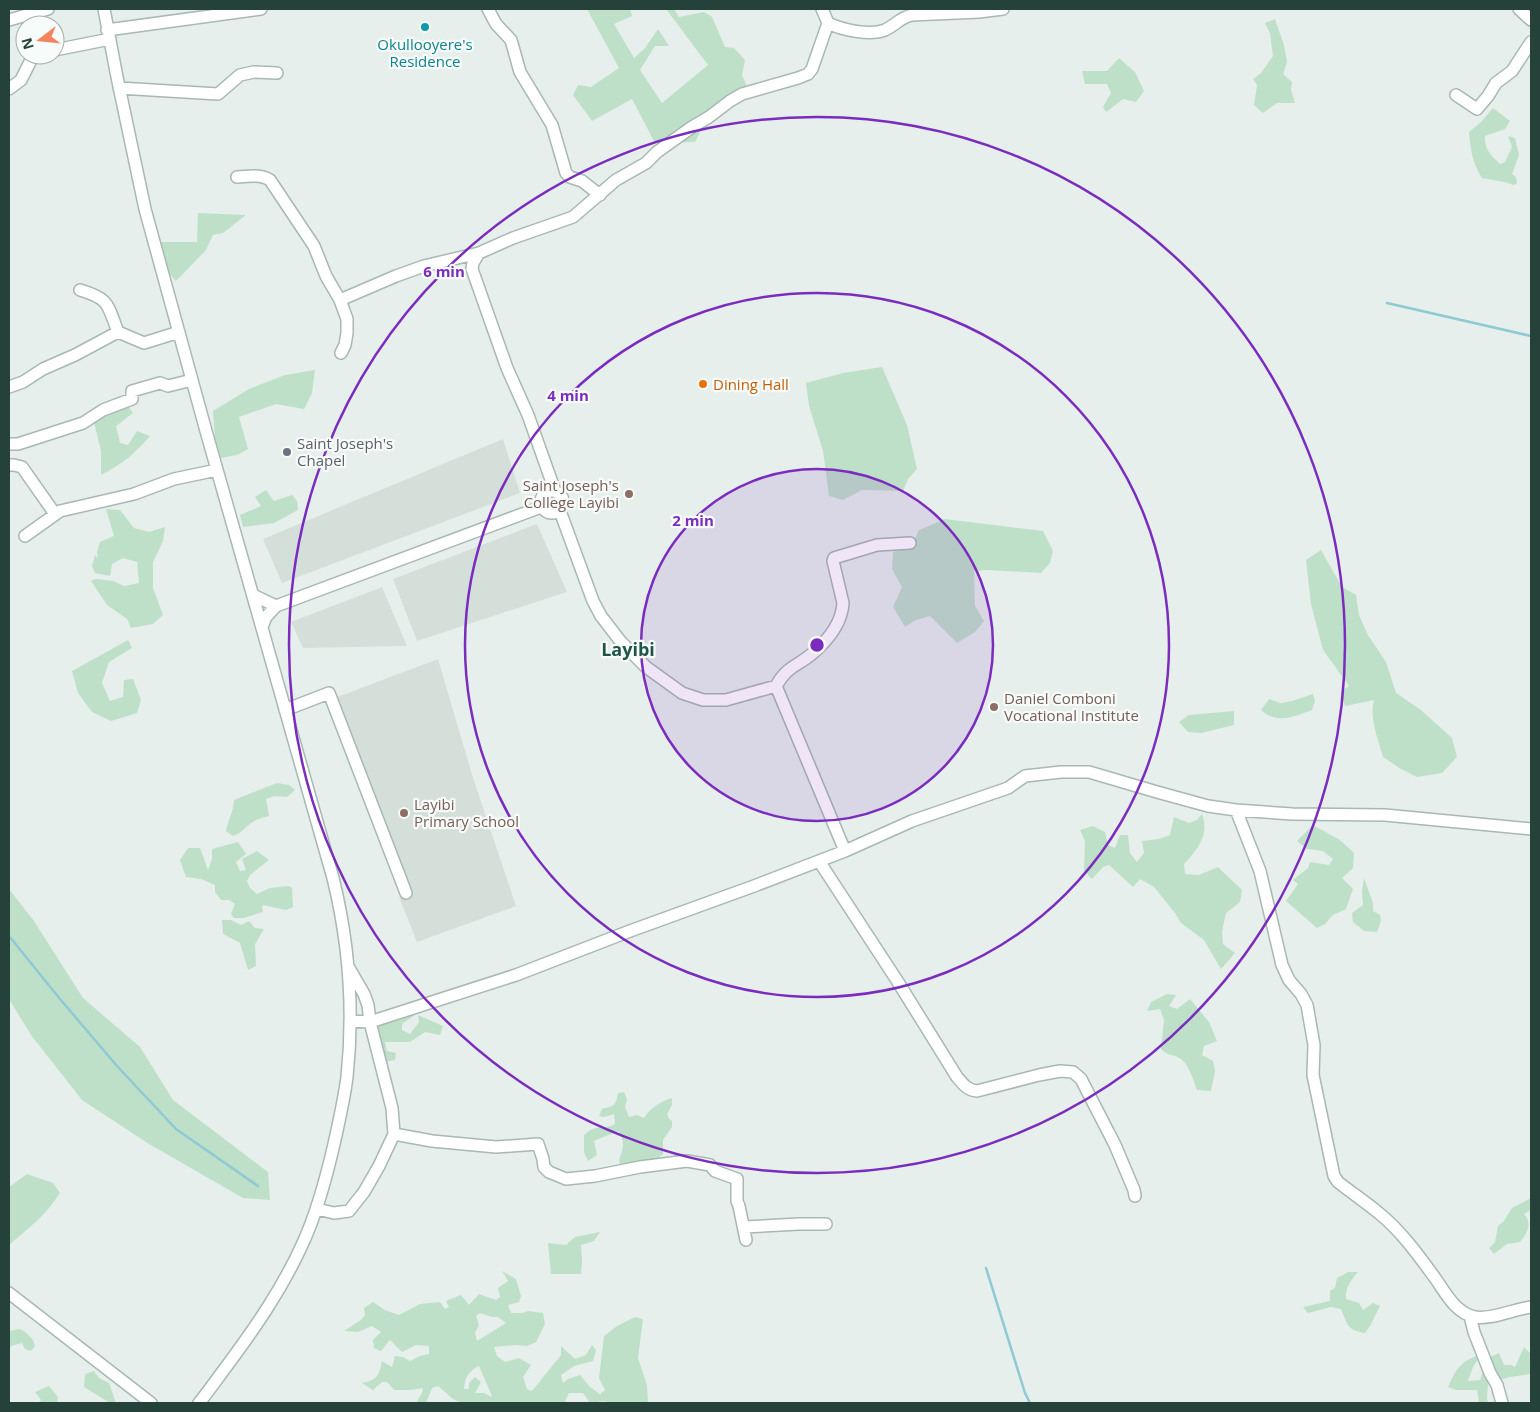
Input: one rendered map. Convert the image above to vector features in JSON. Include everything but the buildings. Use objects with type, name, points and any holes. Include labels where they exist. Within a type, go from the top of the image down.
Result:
[{"type":"street","points":[[9,20],[31,11],[48,9]]},
{"type":"street","points":[[104,9],[145,209],[339,903],[347,964],[350,1043],[346,1079],[324,1187],[317,1209],[286,1278],[248,1337],[199,1403]]},
{"type":"street","points":[[65,47],[109,34],[261,9]]},
{"type":"street","points":[[488,9],[496,24],[511,40],[520,72],[552,125],[566,173],[570,177],[582,181],[600,195]]},
{"type":"street","points":[[340,300],[424,266],[479,253],[512,238],[574,217],[616,180],[646,163],[657,152],[742,94],[808,74],[812,69],[828,23],[822,9]]},
{"type":"street","points":[[828,23],[848,30],[877,32],[885,30],[904,17],[912,15],[1003,9]]},
{"type":"street","points":[[1519,9],[1531,20]]},
{"type":"street","points":[[1456,96],[1477,109],[1496,83],[1512,71],[1531,42]]},
{"type":"street","points":[[9,89],[21,80],[28,65]]},
{"type":"street","points":[[119,88],[218,94],[240,75],[254,72],[277,73]]},
{"type":"street","points":[[237,177],[261,176],[270,180],[314,246],[347,319],[348,332],[341,353]]},
{"type":"street","points":[[479,253],[472,269],[507,368],[523,402],[555,491],[563,499],[564,503],[560,511],[554,514],[546,512],[542,507],[542,497],[550,491],[555,491]]},
{"type":"street","points":[[80,290],[103,299],[118,332],[144,344],[179,332]]},
{"type":"street","points":[[9,387],[23,382],[43,369],[75,355],[118,332]]},
{"type":"street","points":[[9,444],[18,444],[82,423],[102,410],[132,399],[132,391],[160,383],[168,386],[192,380]]},
{"type":"street","points":[[9,465],[22,467],[55,514]]},
{"type":"street","points":[[25,536],[55,514],[95,502],[134,494],[174,479],[217,470]]},
{"type":"street","points":[[262,627],[266,617],[276,606],[542,507]]},
{"type":"street","points":[[560,511],[593,601],[601,616],[621,642],[652,671],[682,693],[703,700],[726,700],[776,686],[782,675],[813,654],[833,632],[843,603],[834,558],[877,545],[910,543]]},
{"type":"street","points":[[253,595],[276,606]]},
{"type":"street","points":[[776,686],[845,851]]},
{"type":"street","points":[[285,710],[328,693],[406,893]]},
{"type":"street","points":[[350,1021],[370,1022],[516,975],[845,851],[912,821],[1008,788],[1025,776],[1090,772],[1208,806],[1236,810],[1292,814],[1394,816],[1531,828]]},
{"type":"street","points":[[1236,810],[1260,871],[1282,965],[1289,980],[1301,994],[1307,1005],[1314,1045],[1313,1075],[1334,1176],[1338,1182],[1391,1224],[1458,1308],[1470,1316],[1477,1318],[1490,1317],[1531,1307]]},
{"type":"street","points":[[819,861],[957,1077],[965,1086],[970,1090],[977,1091],[1039,1074],[1060,1071],[1073,1072],[1081,1079],[1115,1145],[1135,1196]]},
{"type":"street","points":[[317,1209],[334,1213],[349,1211],[364,1192],[380,1166],[394,1134],[392,1108],[370,1022],[368,1006],[364,994],[347,964]]},
{"type":"street","points":[[394,1134],[432,1141],[496,1147],[538,1144],[544,1167],[549,1172],[566,1179],[680,1162],[710,1165],[715,1171],[737,1179],[737,1201],[746,1240]]},
{"type":"street","points":[[744,1227],[826,1224]]},
{"type":"street","points":[[9,1293],[151,1403]]},
{"type":"street","points":[[1470,1316],[1474,1332],[1502,1403]]},
{"type":"shaded area","points":[[503,439],[520,493],[282,583],[263,539]]},
{"type":"shaded area","points":[[537,524],[567,592],[417,641],[393,579]]},
{"type":"shaded area","points":[[382,587],[407,646],[303,648],[291,622]]},
{"type":"shaded area","points":[[438,659],[473,778],[516,906],[417,942],[399,897],[409,894],[332,699]]},
{"type":"green space","points":[[587,9],[630,9],[632,16],[614,24],[634,58],[645,48],[658,29],[669,46],[655,46],[640,70],[662,103],[708,65],[666,9],[674,9],[679,17],[704,12],[712,17],[725,47],[734,48],[745,60],[742,75],[748,89],[711,111],[695,142],[655,143],[632,99],[592,121],[573,95],[578,85],[591,87],[619,68]]},
{"type":"green space","points":[[1275,19],[1284,45],[1287,62],[1283,74],[1292,82],[1291,90],[1295,103],[1277,103],[1263,113],[1254,105],[1257,85],[1253,79],[1261,73],[1273,56],[1270,33],[1265,23]]},
{"type":"green space","points":[[1119,58],[1135,72],[1144,91],[1136,102],[1123,99],[1106,112],[1103,107],[1111,93],[1107,84],[1085,84],[1082,71],[1107,71]]},
{"type":"green space","points":[[1493,108],[1510,121],[1505,129],[1485,136],[1486,145],[1491,155],[1500,164],[1505,162],[1512,147],[1508,136],[1515,138],[1519,155],[1512,174],[1516,177],[1517,183],[1514,185],[1482,178],[1472,156],[1469,132]]},
{"type":"green space","points":[[198,213],[246,215],[223,233],[213,235],[206,250],[176,281],[165,269],[157,242],[197,242]]},
{"type":"green space","points":[[882,367],[907,425],[917,469],[908,479],[903,491],[862,490],[843,500],[829,496],[823,451],[809,406],[806,383],[843,373]]},
{"type":"green space","points":[[315,370],[312,393],[304,409],[276,404],[239,417],[248,449],[237,455],[221,458],[215,440],[213,411],[249,389],[285,375]]},
{"type":"green space","points":[[127,405],[133,413],[116,426],[120,443],[128,445],[137,431],[150,436],[128,458],[101,475],[101,451],[94,422],[112,411]]},
{"type":"green space","points":[[266,490],[274,501],[292,495],[297,501],[298,510],[274,523],[243,527],[240,515],[261,506],[255,497]]},
{"type":"green space","points":[[106,509],[120,510],[134,528],[149,532],[165,527],[163,541],[153,562],[153,588],[163,615],[153,624],[131,628],[127,619],[107,605],[91,581],[96,579],[113,581],[124,586],[139,583],[137,562],[123,558],[112,564],[110,576],[95,573],[92,566],[95,555],[98,558],[97,552],[100,542],[114,536]]},
{"type":"green space","points":[[945,519],[1043,531],[1053,551],[1050,563],[1041,573],[974,571],[975,606],[984,621],[975,632],[957,643],[930,616],[916,620],[905,627],[893,607],[902,587],[892,569],[893,552],[911,547],[919,530]]},
{"type":"green space","points":[[1321,550],[1342,587],[1356,595],[1359,615],[1368,635],[1386,662],[1396,693],[1421,710],[1452,738],[1457,757],[1442,773],[1417,777],[1383,757],[1373,721],[1374,700],[1345,706],[1341,692],[1349,686],[1323,650],[1311,604],[1306,560]]},
{"type":"green space","points":[[128,640],[132,648],[109,662],[102,683],[110,701],[123,697],[124,680],[133,679],[141,700],[137,713],[111,721],[92,712],[78,693],[72,671]]},
{"type":"green space","points":[[1313,694],[1315,701],[1312,710],[1299,715],[1280,718],[1267,715],[1261,710],[1269,699],[1281,703]]},
{"type":"green space","points":[[1234,711],[1234,725],[1201,733],[1188,732],[1179,722],[1189,715]]},
{"type":"green space","points":[[277,783],[289,785],[295,790],[287,797],[274,796],[266,799],[269,816],[255,821],[233,836],[226,831],[234,800]]},
{"type":"green space","points":[[1202,814],[1204,822],[1203,835],[1198,848],[1184,864],[1185,874],[1199,875],[1218,867],[1242,890],[1240,902],[1226,913],[1222,932],[1223,944],[1235,953],[1221,969],[1204,940],[1181,923],[1154,887],[1140,879],[1133,887],[1109,865],[1103,867],[1092,879],[1084,871],[1085,841],[1080,830],[1093,826],[1105,832],[1108,845],[1115,848],[1120,835],[1128,835],[1130,853],[1137,862],[1144,853],[1142,841],[1159,839],[1170,835],[1174,817],[1189,823],[1197,820]]},
{"type":"green space","points":[[1313,825],[1340,840],[1354,853],[1353,868],[1342,878],[1353,889],[1346,909],[1333,915],[1325,924],[1317,928],[1286,901],[1298,884],[1293,880],[1308,868],[1310,862],[1329,865],[1333,859],[1323,851],[1307,849],[1297,841]]},
{"type":"green space","points":[[238,842],[246,854],[236,862],[240,871],[246,870],[242,859],[257,851],[269,860],[250,875],[247,881],[250,888],[257,894],[270,888],[289,886],[292,888],[293,907],[286,910],[263,905],[263,912],[244,918],[234,918],[231,914],[235,904],[229,900],[221,900],[215,892],[215,885],[201,879],[186,877],[180,860],[188,848],[200,848],[208,870],[212,859],[212,849]]},
{"type":"green space","points":[[1364,878],[1373,903],[1373,911],[1380,915],[1381,921],[1377,932],[1364,931],[1353,922],[1352,913],[1363,905]]},
{"type":"green space","points":[[9,889],[34,921],[83,998],[140,1047],[173,1100],[268,1172],[270,1200],[243,1198],[149,1144],[82,1100],[31,1035],[9,999]]},
{"type":"green space","points":[[222,920],[231,920],[241,925],[249,921],[255,928],[264,929],[255,944],[256,966],[248,970],[240,943],[223,934]]},
{"type":"green space","points":[[1167,994],[1176,995],[1169,1006],[1177,1009],[1190,999],[1209,1022],[1217,1041],[1204,1046],[1202,1055],[1213,1061],[1215,1071],[1211,1091],[1197,1090],[1190,1072],[1182,1060],[1167,1054],[1161,1049],[1164,1020],[1160,1009],[1147,1011],[1151,1002]]},
{"type":"green space","points":[[412,1011],[415,1015],[402,1024],[402,1030],[410,1034],[419,1022],[418,1015],[443,1026],[440,1035],[425,1032],[410,1042],[385,1042],[387,1051],[396,1053],[395,1060],[385,1062],[378,1040],[378,1026],[389,1019]]},
{"type":"green space","points":[[624,1092],[627,1099],[625,1107],[629,1117],[637,1115],[644,1118],[656,1105],[672,1098],[672,1105],[667,1114],[672,1121],[672,1127],[663,1140],[663,1154],[654,1161],[620,1165],[619,1159],[623,1145],[618,1131],[594,1141],[597,1155],[588,1161],[584,1152],[584,1135],[593,1129],[615,1124],[614,1114],[604,1117],[599,1116],[602,1109],[614,1104],[618,1093]]},
{"type":"green space","points":[[27,1174],[53,1183],[60,1193],[43,1214],[9,1245],[9,1187]]},
{"type":"green space","points":[[1531,1198],[1531,1210],[1524,1214],[1529,1225],[1525,1235],[1520,1242],[1507,1244],[1494,1254],[1489,1248],[1495,1242],[1498,1226],[1504,1221],[1512,1208]]},
{"type":"green space","points":[[600,1232],[594,1241],[581,1245],[581,1274],[551,1274],[548,1243],[566,1245],[575,1237]]},
{"type":"green space","points":[[502,1271],[516,1279],[521,1296],[519,1302],[508,1305],[511,1313],[528,1311],[543,1313],[545,1324],[536,1342],[527,1346],[494,1347],[497,1356],[505,1362],[519,1358],[531,1365],[523,1377],[527,1389],[532,1391],[561,1355],[561,1346],[575,1359],[586,1355],[592,1345],[596,1350],[593,1361],[574,1366],[561,1375],[563,1383],[580,1375],[590,1387],[600,1394],[605,1390],[599,1378],[604,1336],[617,1326],[635,1317],[643,1319],[638,1358],[647,1385],[648,1403],[609,1403],[604,1401],[590,1403],[583,1393],[569,1393],[564,1403],[461,1403],[453,1399],[438,1386],[432,1388],[426,1403],[416,1403],[423,1388],[394,1390],[387,1382],[382,1382],[373,1390],[362,1383],[374,1379],[380,1370],[382,1361],[392,1367],[395,1356],[403,1357],[410,1361],[429,1354],[429,1346],[416,1345],[402,1352],[390,1340],[381,1351],[374,1348],[373,1340],[381,1332],[372,1326],[358,1332],[344,1331],[361,1320],[365,1315],[364,1308],[373,1302],[385,1310],[399,1315],[420,1304],[440,1302],[445,1309],[449,1307],[446,1301],[461,1295],[469,1305],[479,1294],[496,1300],[500,1297],[498,1288],[508,1281]],"holes":[[[480,1313],[498,1317],[506,1323],[477,1341],[475,1333],[479,1325],[476,1316]],[[479,1366],[492,1396],[492,1397],[484,1393],[475,1393],[481,1382],[475,1377],[469,1383],[469,1389],[464,1389],[468,1375]]]},
{"type":"green space","points":[[1348,1272],[1358,1272],[1349,1284],[1346,1291],[1346,1299],[1359,1303],[1363,1310],[1373,1303],[1380,1306],[1365,1333],[1355,1331],[1349,1326],[1341,1309],[1331,1307],[1308,1313],[1303,1307],[1330,1301],[1330,1291],[1335,1288],[1337,1278]]},
{"type":"green space","points":[[20,1329],[33,1340],[35,1346],[31,1351],[25,1349],[22,1343],[11,1346],[9,1349],[9,1331]]},
{"type":"green space","points":[[1524,1347],[1531,1354],[1531,1374],[1488,1383],[1488,1403],[1479,1403],[1477,1390],[1456,1390],[1448,1387],[1460,1366],[1474,1357],[1481,1355],[1473,1367],[1468,1381],[1480,1380],[1488,1358],[1499,1353],[1504,1365],[1515,1367]]},
{"type":"green space","points":[[94,1371],[99,1378],[109,1383],[116,1403],[110,1403],[84,1387],[85,1374]]},
{"type":"green space","points":[[49,1386],[58,1397],[57,1403],[38,1403],[41,1400],[35,1392]]},
{"type":"waterway","points":[[1387,303],[1531,336]]},
{"type":"waterway","points":[[9,936],[117,1066],[176,1129],[258,1186]]},
{"type":"waterway","points":[[986,1268],[1025,1393],[1030,1403]]},
{"type":"place","name":"Okullooyere's Residence","points":[[425,27]]},
{"type":"place","name":"Dining Hall","points":[[703,384]]},
{"type":"place","name":"Saint Joseph's Chapel","points":[[287,452]]},
{"type":"place","name":"Saint Joseph's College Layibi","points":[[629,494]]},
{"type":"place","name":"Daniel Comboni Vocational Institute","points":[[994,707]]},
{"type":"place","name":"Layibi Primary School","points":[[404,813]]},
{"type":"district","name":"Layibi","points":[[628,649]]}]
